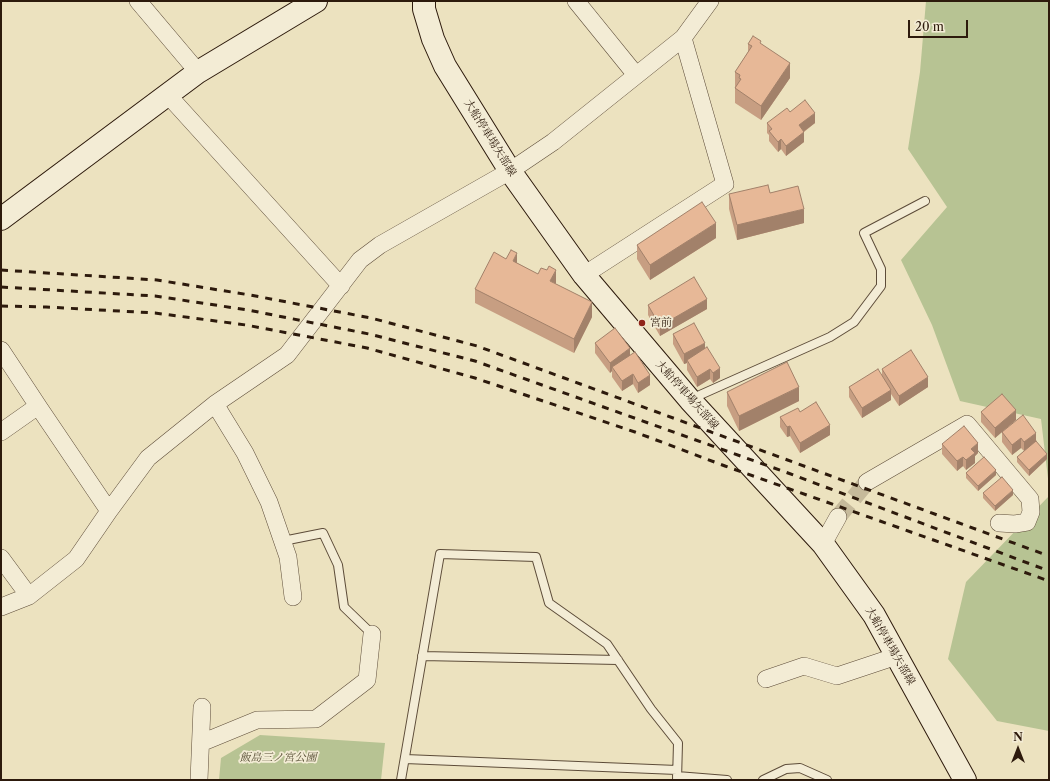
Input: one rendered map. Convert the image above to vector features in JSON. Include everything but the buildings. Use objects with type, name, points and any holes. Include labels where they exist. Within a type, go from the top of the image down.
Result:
[{"type":"main road","points":[[1,219],[198,72],[316,1]]},
{"type":"main road","name":"大船停車場矢部線","points":[[424,1],[424,9],[433,39],[446,66],[510,172],[584,275],[690,400],[823,544],[874,615],[965,780]]},
{"type":"street","points":[[138,1],[198,72]]},
{"type":"street","points":[[576,1],[636,75]]},
{"type":"street","points":[[1,607],[29,596],[76,559],[148,458],[215,404],[287,354],[360,260],[380,244],[510,172],[553,142],[683,38],[710,1]]},
{"type":"street","points":[[584,275],[725,184],[683,38]]},
{"type":"street","points":[[167,94],[341,286]]},
{"type":"street","points":[[1,350],[109,511]]},
{"type":"street","points":[[215,404],[245,453],[269,502],[288,557],[293,597]]},
{"type":"street","points":[[1,432],[38,406]]},
{"type":"street","points":[[867,482],[968,424],[1030,499],[1031,512],[1026,522],[999,524]]},
{"type":"street","points":[[823,544],[838,517]]},
{"type":"street","points":[[1,558],[29,596]]},
{"type":"street","points":[[201,743],[257,720],[316,719],[367,680],[372,634]]},
{"type":"street","points":[[766,679],[804,666],[837,676],[897,656]]},
{"type":"street","points":[[199,780],[202,707]]},
{"type":"lane","points":[[690,400],[830,337],[854,322],[881,286],[881,269],[864,233],[925,201]]},
{"type":"lane","points":[[283,541],[323,533],[338,565],[344,607],[372,634]]},
{"type":"lane","points":[[401,780],[440,554],[536,557],[549,603],[607,644],[651,709],[678,743],[677,775]]},
{"type":"lane","points":[[422,656],[618,660]]},
{"type":"lane","points":[[404,760],[677,775],[727,780]]},
{"type":"lane","points":[[763,780],[786,769],[800,768],[827,780]]},
{"type":"green space","points":[[926,1],[1049,1],[1049,487],[1041,419],[960,401],[932,325],[901,260],[947,207],[908,149],[920,72]]},
{"type":"green space","points":[[1049,496],[1049,731],[997,721],[948,659],[966,582]]},
{"type":"green space","name":"飯島三ノ宮公園","points":[[260,735],[385,743],[381,780],[219,780],[221,758]]},
{"type":"tunnel","points":[[838,517],[867,482]]},
{"type":"railway","points":[[1,270],[157,280],[250,295],[371,318],[477,346],[1049,556]]},
{"type":"railway","points":[[1,287],[155,296],[248,310],[369,334],[475,361],[788,473],[1049,571]]},
{"type":"railway","points":[[1,306],[155,313],[246,325],[367,348],[475,378],[635,432],[725,466],[1049,581]]},
{"type":"place","name":"宮前","points":[[642,323]]}]
